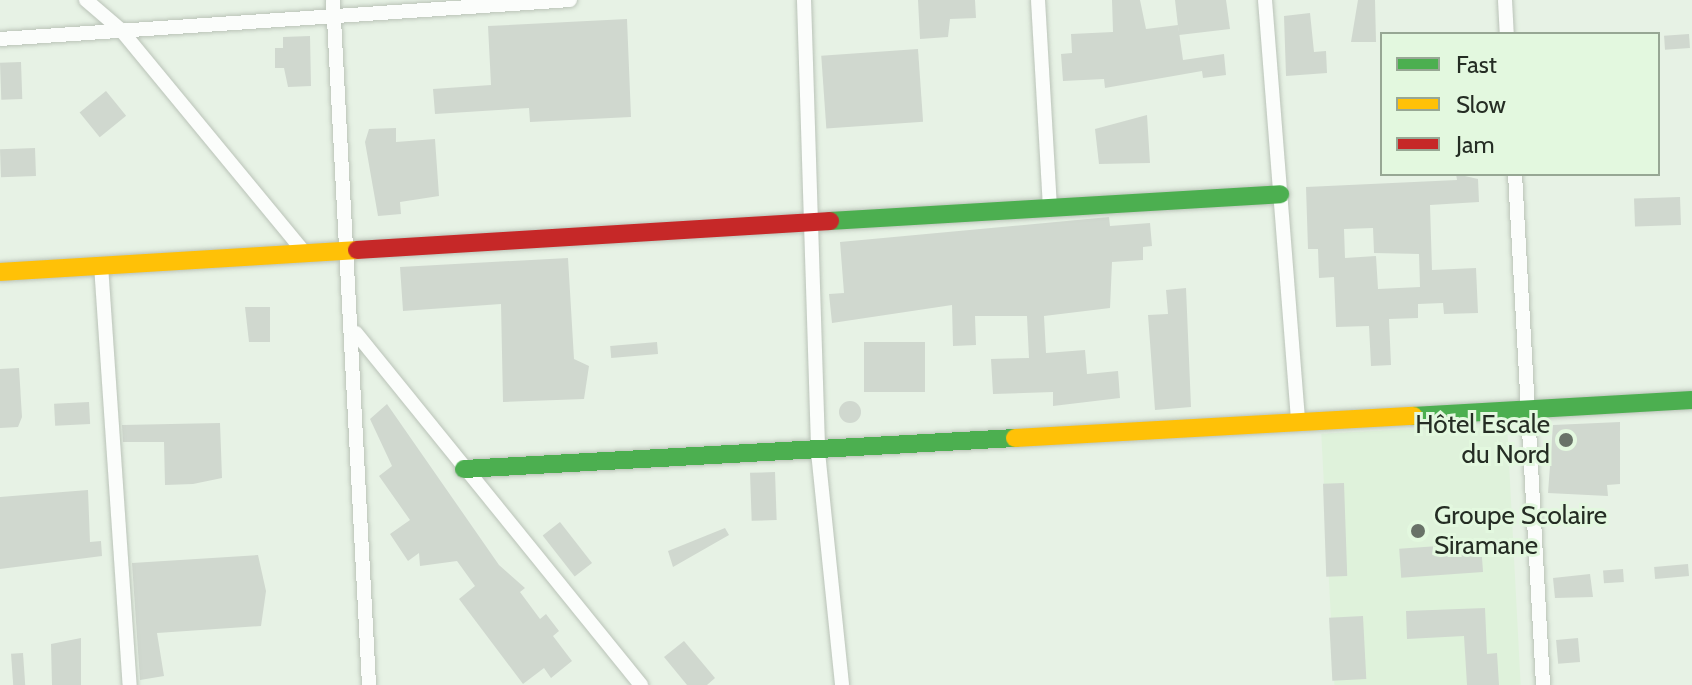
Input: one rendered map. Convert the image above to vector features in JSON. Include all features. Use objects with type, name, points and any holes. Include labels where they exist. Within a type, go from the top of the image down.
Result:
[{"type":"street","points":[[86,0],[99,16],[121,30],[305,253]]},
{"type":"street","points":[[97,0],[99,16]]},
{"type":"street","points":[[0,39],[121,30],[334,7],[570,0]]},
{"type":"street","points":[[804,0],[808,222],[818,452],[842,685]]},
{"type":"street","points":[[1038,0],[1050,208]]},
{"type":"street","points":[[1265,0],[1298,423]]},
{"type":"street","points":[[1505,0],[1507,32]]},
{"type":"street","points":[[334,7],[356,333],[369,685]]},
{"type":"street","points":[[1515,176],[1543,685]]},
{"type":"street","points":[[0,272],[1280,194]]},
{"type":"street","points":[[101,265],[130,685]]},
{"type":"street","points":[[356,333],[641,685]]},
{"type":"street","points":[[464,469],[818,452],[1692,400]]},
{"type":"shaded area","name":"Groupe Scolaire Siramane","points":[[1507,424],[1521,685],[1334,685],[1321,434]]},
{"type":"building","points":[[918,0],[975,0],[976,18],[950,19],[948,37],[920,39]]},
{"type":"building","points":[[1112,0],[1140,0],[1146,29],[1178,25],[1183,60],[1224,54],[1226,75],[1203,78],[1202,71],[1105,88],[1104,79],[1063,81],[1061,54],[1072,53],[1071,34],[1113,32]]},
{"type":"building","points":[[1175,0],[1226,0],[1230,29],[1179,35]]},
{"type":"building","points":[[1358,0],[1375,0],[1376,42],[1351,42]]},
{"type":"building","points":[[1310,13],[1314,52],[1326,51],[1327,73],[1286,76],[1284,16]]},
{"type":"building","points":[[627,19],[631,117],[530,122],[529,108],[435,114],[433,89],[491,85],[488,26]]},
{"type":"building","points":[[1689,34],[1690,48],[1665,50],[1664,36]]},
{"type":"building","points":[[310,36],[311,86],[288,87],[284,68],[275,68],[275,48],[283,48],[283,37]]},
{"type":"building","points":[[918,49],[923,122],[826,129],[821,56]]},
{"type":"building","points":[[21,62],[22,99],[1,100],[0,63]]},
{"type":"building","points":[[106,91],[126,116],[100,137],[80,112]]},
{"type":"building","points":[[1147,115],[1150,163],[1099,164],[1095,129]]},
{"type":"building","points":[[396,128],[396,142],[435,139],[439,196],[400,202],[401,214],[378,216],[365,142],[369,129]]},
{"type":"building","points":[[35,148],[36,176],[1,177],[0,149]]},
{"type":"building","points":[[1456,176],[1478,179],[1479,202],[1430,205],[1432,270],[1476,268],[1478,313],[1444,314],[1443,303],[1418,304],[1418,318],[1389,319],[1391,365],[1371,366],[1369,326],[1336,327],[1334,277],[1319,278],[1318,249],[1308,249],[1306,187],[1457,180]],"holes":[[[1373,228],[1374,253],[1419,254],[1420,287],[1378,289],[1376,256],[1345,258],[1344,229]]]},
{"type":"building","points":[[1680,197],[1681,225],[1635,227],[1634,199]]},
{"type":"building","points":[[1109,217],[1110,226],[1150,223],[1152,246],[1143,247],[1143,260],[1112,262],[1110,308],[1044,316],[1046,353],[1085,350],[1087,374],[1118,371],[1120,398],[1053,406],[1053,392],[993,394],[991,359],[1029,358],[1027,316],[975,316],[976,345],[953,346],[952,305],[832,323],[829,294],[844,293],[840,242]]},
{"type":"building","points":[[568,258],[574,359],[589,366],[584,399],[503,402],[501,304],[403,311],[400,267]]},
{"type":"building","points":[[1186,288],[1191,407],[1155,410],[1148,315],[1168,314],[1166,290]]},
{"type":"building","points":[[245,307],[270,307],[270,342],[249,342]]},
{"type":"building","points":[[657,342],[658,354],[611,358],[610,346]]},
{"type":"building","points":[[864,342],[925,342],[925,392],[864,392]]},
{"type":"building","points":[[19,368],[22,417],[18,427],[0,428],[0,369]]},
{"type":"building","points":[[850,401],[858,404],[861,412],[858,420],[850,423],[842,420],[839,412],[842,404]]},
{"type":"building","points":[[89,402],[90,424],[55,426],[54,404]]},
{"type":"building","points":[[387,404],[499,565],[525,588],[520,592],[540,619],[546,614],[559,631],[553,636],[572,661],[551,678],[544,668],[523,684],[459,599],[475,586],[457,561],[420,566],[419,553],[408,561],[390,534],[410,520],[379,476],[392,466],[370,419]]},
{"type":"building","points":[[1620,422],[1620,484],[1607,485],[1608,496],[1548,493],[1553,425]]},
{"type":"building","points":[[220,423],[222,478],[193,484],[165,485],[164,442],[123,442],[122,425]]},
{"type":"building","points":[[775,472],[777,520],[752,521],[750,473]]},
{"type":"building","points":[[1344,483],[1347,576],[1326,577],[1323,484]]},
{"type":"building","points":[[88,490],[90,542],[101,541],[102,556],[0,569],[0,497]]},
{"type":"building","points":[[560,522],[592,563],[575,577],[543,536]]},
{"type":"building","points":[[725,528],[729,535],[673,567],[668,551]]},
{"type":"building","points":[[1481,543],[1483,572],[1401,578],[1399,549]]},
{"type":"building","points":[[258,555],[266,591],[261,626],[157,633],[164,676],[140,680],[132,563]]},
{"type":"building","points":[[1688,564],[1689,576],[1655,579],[1654,567]]},
{"type":"building","points":[[1623,569],[1624,582],[1604,583],[1603,570]]},
{"type":"building","points":[[1590,574],[1593,597],[1555,598],[1553,578]]},
{"type":"building","points":[[1485,608],[1487,654],[1497,653],[1499,685],[1467,685],[1464,636],[1407,639],[1406,611]]},
{"type":"building","points":[[1363,616],[1366,679],[1332,681],[1329,618]]},
{"type":"building","points":[[81,638],[81,685],[52,685],[51,644]]},
{"type":"building","points":[[1578,638],[1580,662],[1558,664],[1556,640]]},
{"type":"building","points":[[684,641],[715,678],[707,685],[687,685],[664,657]]},
{"type":"building","points":[[23,653],[25,685],[13,685],[11,654]]},
{"type":"traffic: fast","points":[[830,221],[1280,194]]},
{"type":"traffic: fast","points":[[1413,416],[1692,400]]},
{"type":"traffic: fast","points":[[464,469],[1015,438]]},
{"type":"traffic: slow","points":[[0,272],[357,250]]},
{"type":"traffic: slow","points":[[1015,438],[1413,416]]},
{"type":"traffic: jam","points":[[357,250],[830,221]]},
{"type":"place","name":"Hôtel Escale du Nord","points":[[1566,440]]},
{"type":"place","name":"Groupe Scolaire Siramane","points":[[1418,531]]}]
